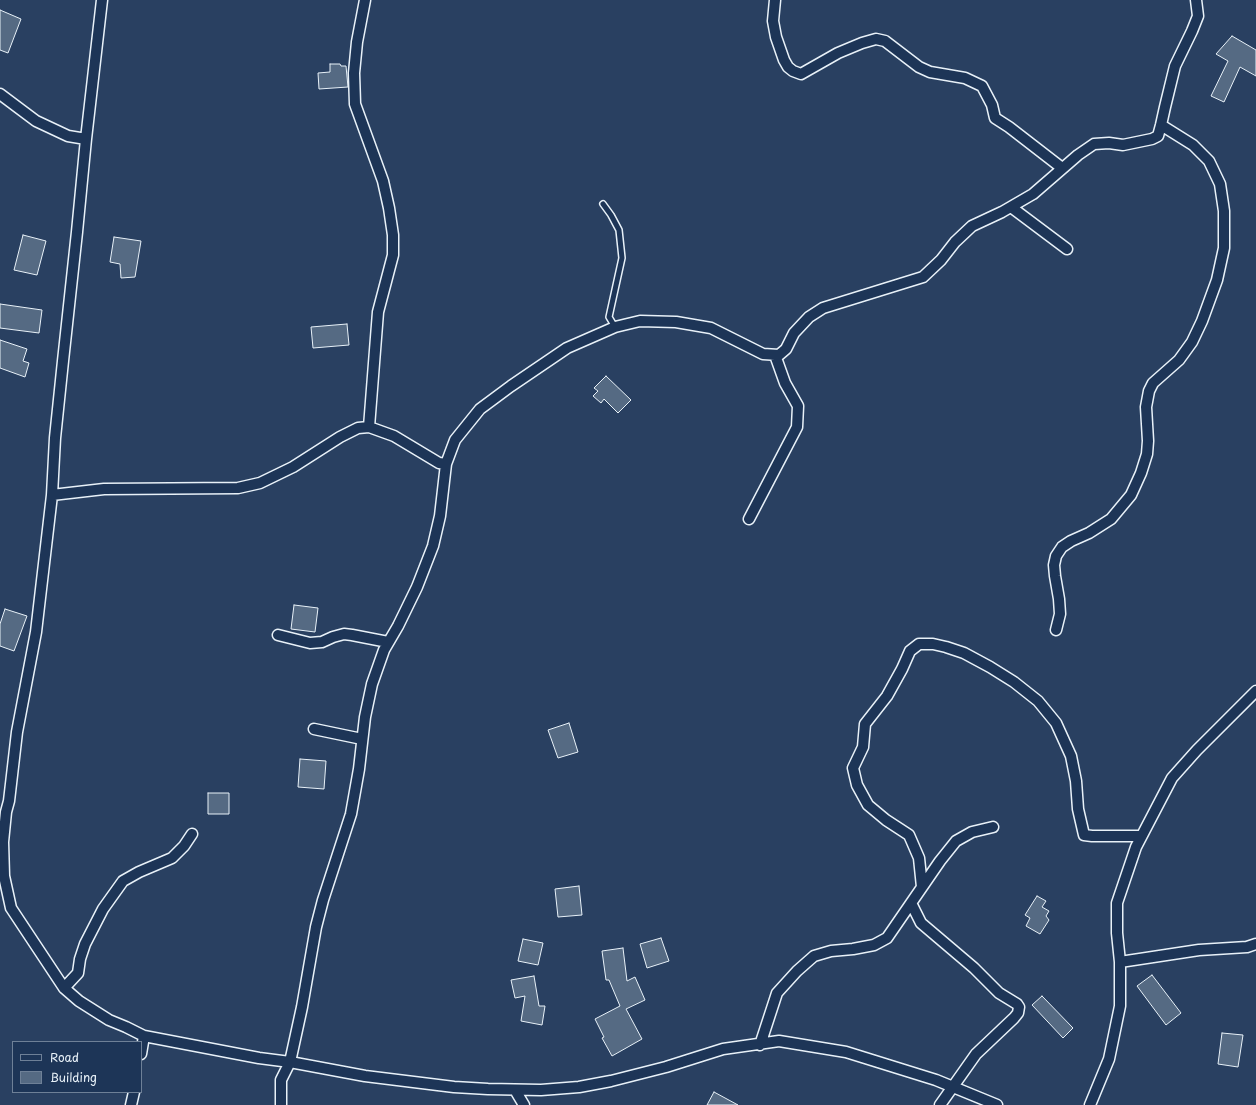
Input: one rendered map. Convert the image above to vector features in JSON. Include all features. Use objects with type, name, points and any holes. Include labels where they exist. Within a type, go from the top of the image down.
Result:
[{"type":"street","points":[[102,0],[55,438],[52,495],[36,632],[5,800],[6,812],[3,856],[4,876],[11,908],[64,988],[109,1020],[144,1036],[365,1076],[454,1087],[541,1090],[586,1086],[638,1075],[723,1049],[760,1045],[779,1041],[846,1052],[936,1080],[997,1105]]},
{"type":"street","points":[[365,0],[356,42],[354,73],[355,104],[383,181],[393,235],[393,255],[378,312],[369,427]]},
{"type":"street","points":[[775,0],[773,22],[776,37],[784,60],[788,67],[793,71],[801,74],[862,43],[876,39],[885,41],[899,53],[930,72],[965,78],[982,86],[992,105],[995,118],[1009,126],[1062,168]]},
{"type":"street","points":[[281,1105],[281,1080],[290,1062],[302,1007],[316,927],[323,900],[351,814],[372,684],[384,650],[398,626],[417,587],[433,546],[440,516],[446,464],[456,440],[480,409],[567,348],[615,327],[640,321],[676,322],[711,328],[764,354],[779,355],[786,349],[794,333],[809,317],[823,308],[923,277],[941,260],[954,242],[972,226],[1033,194],[1078,154],[1094,144],[1109,143],[1123,145],[1152,139],[1158,136],[1175,66],[1198,16],[1196,0]]},
{"type":"street","points":[[0,94],[36,121],[68,136],[86,139]]},
{"type":"street","points":[[1056,630],[1060,614],[1054,565],[1056,556],[1062,548],[1071,541],[1089,533],[1111,519],[1131,495],[1147,454],[1148,441],[1146,407],[1149,391],[1153,383],[1179,360],[1192,342],[1202,321],[1217,280],[1224,248],[1224,211],[1220,184],[1209,161],[1193,145],[1161,125]]},
{"type":"street","points":[[1011,206],[1067,249]]},
{"type":"street","points":[[749,519],[797,427],[798,406],[785,383],[776,355]]},
{"type":"street","points":[[52,495],[104,489],[238,488],[260,483],[293,467],[340,437],[358,428],[369,427],[394,436],[439,463],[446,464]]},
{"type":"street","points":[[278,635],[310,643],[322,642],[344,634],[388,642]]},
{"type":"street","points":[[922,887],[919,858],[909,834],[886,820],[868,805],[857,785],[853,768],[863,746],[865,724],[886,696],[902,670],[910,652],[920,644],[940,646],[964,653],[1014,682],[1038,701],[1056,723],[1071,756],[1076,781],[1078,810],[1084,835],[1141,836]]},
{"type":"street","points":[[1090,1105],[1109,1059],[1120,1006],[1120,962],[1116,903],[1136,847],[1172,778],[1197,750],[1256,691]]},
{"type":"street","points":[[314,730],[362,739]]},
{"type":"street","points":[[760,1045],[777,993],[797,971],[814,956],[831,951],[853,950],[874,945],[887,938],[956,841],[972,832],[993,827]]},
{"type":"street","points":[[64,988],[78,973],[80,959],[85,944],[103,909],[123,881],[139,872],[154,867],[172,858],[184,846],[192,834]]},
{"type":"street","points":[[912,903],[921,923],[974,968],[999,993],[1017,1004],[1019,1007],[1014,1018],[976,1054],[940,1105]]},
{"type":"street","points":[[1120,962],[1199,950],[1246,947],[1256,944]]},
{"type":"street","points":[[142,1048],[144,1036]]},
{"type":"street","points":[[515,1090],[524,1105]]},
{"type":"street","points":[[131,1105],[134,1093]]},
{"type":"lane","points":[[603,204],[619,230],[622,258],[609,317],[615,327]]},
{"type":"building","points":[[0,10],[21,19],[8,53],[0,50]]},
{"type":"building","points":[[1232,36],[1256,50],[1256,76],[1240,67],[1224,102],[1211,96],[1228,61],[1216,54]]},
{"type":"building","points":[[330,64],[340,64],[341,66],[346,66],[348,87],[319,89],[318,73],[330,72]]},
{"type":"building","points":[[23,235],[46,241],[37,275],[14,270]]},
{"type":"building","points":[[114,237],[141,241],[135,277],[121,278],[120,264],[110,262]]},
{"type":"building","points":[[0,304],[42,310],[39,333],[0,328]]},
{"type":"building","points":[[347,324],[349,345],[313,348],[311,327]]},
{"type":"building","points":[[0,340],[27,349],[23,361],[29,363],[25,377],[0,368]]},
{"type":"building","points":[[606,376],[631,400],[618,413],[604,399],[601,403],[593,396],[598,391],[594,388]]},
{"type":"building","points":[[294,605],[318,608],[315,632],[291,629]]},
{"type":"building","points":[[5,609],[27,616],[14,651],[0,646],[0,624]]},
{"type":"building","points":[[569,723],[578,752],[558,758],[548,730]]},
{"type":"building","points":[[300,759],[326,761],[324,789],[298,787]]},
{"type":"building","points":[[208,793],[229,793],[229,814],[208,814]]},
{"type":"building","points":[[579,886],[582,915],[558,917],[555,889]]},
{"type":"building","points":[[1037,896],[1046,901],[1042,907],[1049,911],[1046,916],[1049,920],[1040,934],[1026,926],[1030,918],[1025,915]]},
{"type":"building","points":[[661,938],[669,961],[647,968],[640,944]]},
{"type":"building","points":[[523,939],[543,943],[538,965],[518,961]]},
{"type":"building","points":[[623,948],[627,981],[635,977],[645,1000],[626,1009],[642,1039],[612,1056],[602,1038],[604,1037],[595,1019],[620,1006],[609,980],[606,980],[602,951]]},
{"type":"building","points":[[1152,975],[1181,1013],[1166,1025],[1137,986]]},
{"type":"building","points":[[534,976],[539,1006],[545,1006],[542,1025],[521,1021],[525,996],[515,998],[511,980]]},
{"type":"building","points":[[1042,996],[1073,1028],[1063,1038],[1032,1005]]},
{"type":"building","points":[[1222,1033],[1243,1035],[1238,1067],[1218,1064]]},
{"type":"building","points":[[714,1092],[738,1105],[707,1105]]}]
